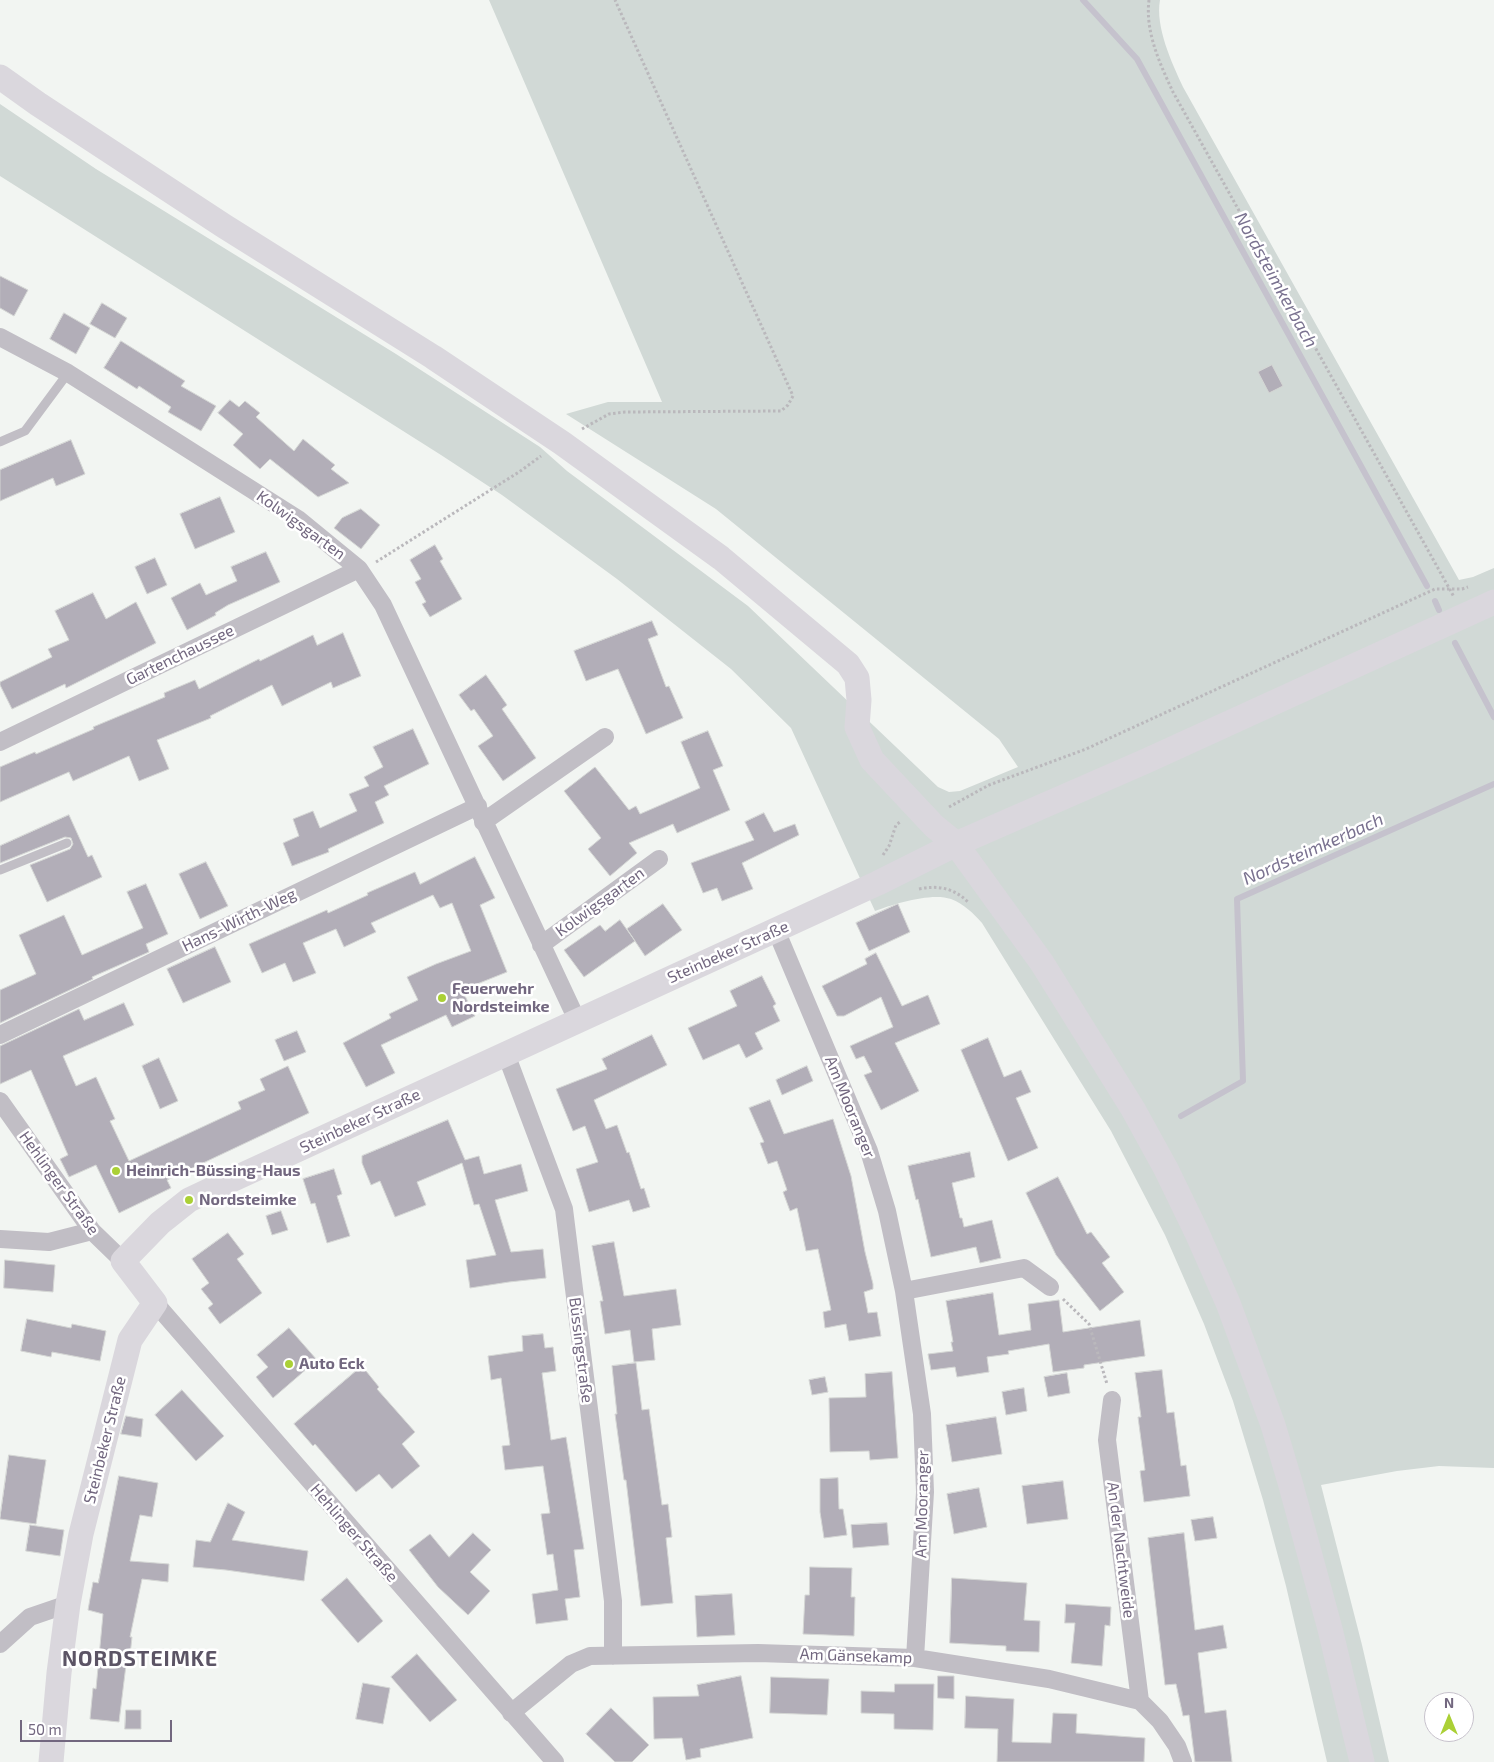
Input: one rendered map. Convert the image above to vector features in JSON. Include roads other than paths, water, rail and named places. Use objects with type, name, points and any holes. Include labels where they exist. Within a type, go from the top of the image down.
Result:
[{"type":"street","points":[[0,77],[143,173],[433,357],[562,442],[721,558],[848,664],[857,678],[859,700],[857,727],[872,760],[934,826],[956,844],[1042,963],[1133,1109],[1166,1169],[1197,1233],[1228,1303],[1273,1425],[1330,1629],[1362,1762]]},
{"type":"street","name":"Kolwigsgarten","points":[[0,337],[68,374],[298,519],[359,569],[383,605],[577,1020]]},
{"type":"street","name":"Gartenchaussee","points":[[0,742],[359,569]]},
{"type":"street","name":"Steinbeker Straße","points":[[123,1261],[160,1223],[189,1200],[577,1020],[916,866],[956,844],[1146,761],[1494,602]]},
{"type":"street","points":[[481,814],[605,737]]},
{"type":"street","name":"Hans-Wirth-Weg","points":[[0,1034],[481,814]]},
{"type":"street","name":"Kolwigsgarten","points":[[541,945],[659,859]]},
{"type":"street","name":"Am Mooranger","points":[[776,930],[869,1151],[887,1211],[904,1290],[922,1414],[926,1492],[915,1658]]},
{"type":"street","name":"Büssingstraße","points":[[506,1054],[564,1209],[613,1601],[613,1656]]},
{"type":"street","name":"Hehlinger Straße","points":[[0,1101],[92,1231],[123,1261]]},
{"type":"street","points":[[0,1239],[49,1242],[92,1231]]},
{"type":"street","points":[[123,1261],[155,1303]]},
{"type":"street","points":[[904,1290],[1024,1268],[1050,1287]]},
{"type":"street","name":"Steinbeker Straße","points":[[51,1762],[59,1673],[68,1604],[81,1534],[130,1340],[155,1303]]},
{"type":"street","name":"Hehlinger Straße","points":[[155,1303],[554,1762]]},
{"type":"street","name":"An der Nachtweide","points":[[1112,1400],[1107,1440],[1140,1701]]},
{"type":"street","points":[[0,1644],[30,1617],[68,1604]]},
{"type":"street","name":"Am Gänsekamp","points":[[511,1713],[571,1664],[590,1656],[758,1653],[915,1658],[1049,1679],[1140,1701]]},
{"type":"street","points":[[1140,1701],[1160,1721],[1177,1746],[1183,1762]]},
{"type":"lane","points":[[0,442],[25,431],[68,374]]},
{"type":"lane","points":[[0,870],[67,843]]},
{"type":"waterway","name":"Nordsteimkerbach","points":[[1083,0],[1137,59],[1427,586]]},
{"type":"waterway","name":"Nordsteimkerbach","points":[[1435,601],[1439,610]]},
{"type":"waterway","name":"Nordsteimkerbach","points":[[1455,643],[1494,717]]},
{"type":"waterway","name":"Nordsteimkerbach","points":[[1181,1116],[1243,1081],[1237,899],[1494,784]]},
{"type":"place","name":"Feuerwehr Nordsteimke","points":[[442,998]]},
{"type":"place","name":"Heinrich-Büssing-Haus","points":[[116,1171]]},
{"type":"place","name":"Nordsteimke","points":[[189,1200]]},
{"type":"place","name":"Auto Eck","points":[[289,1364]]},
{"type":"district","name":"NORDSTEIMKE","points":[[140,1659]]}]
